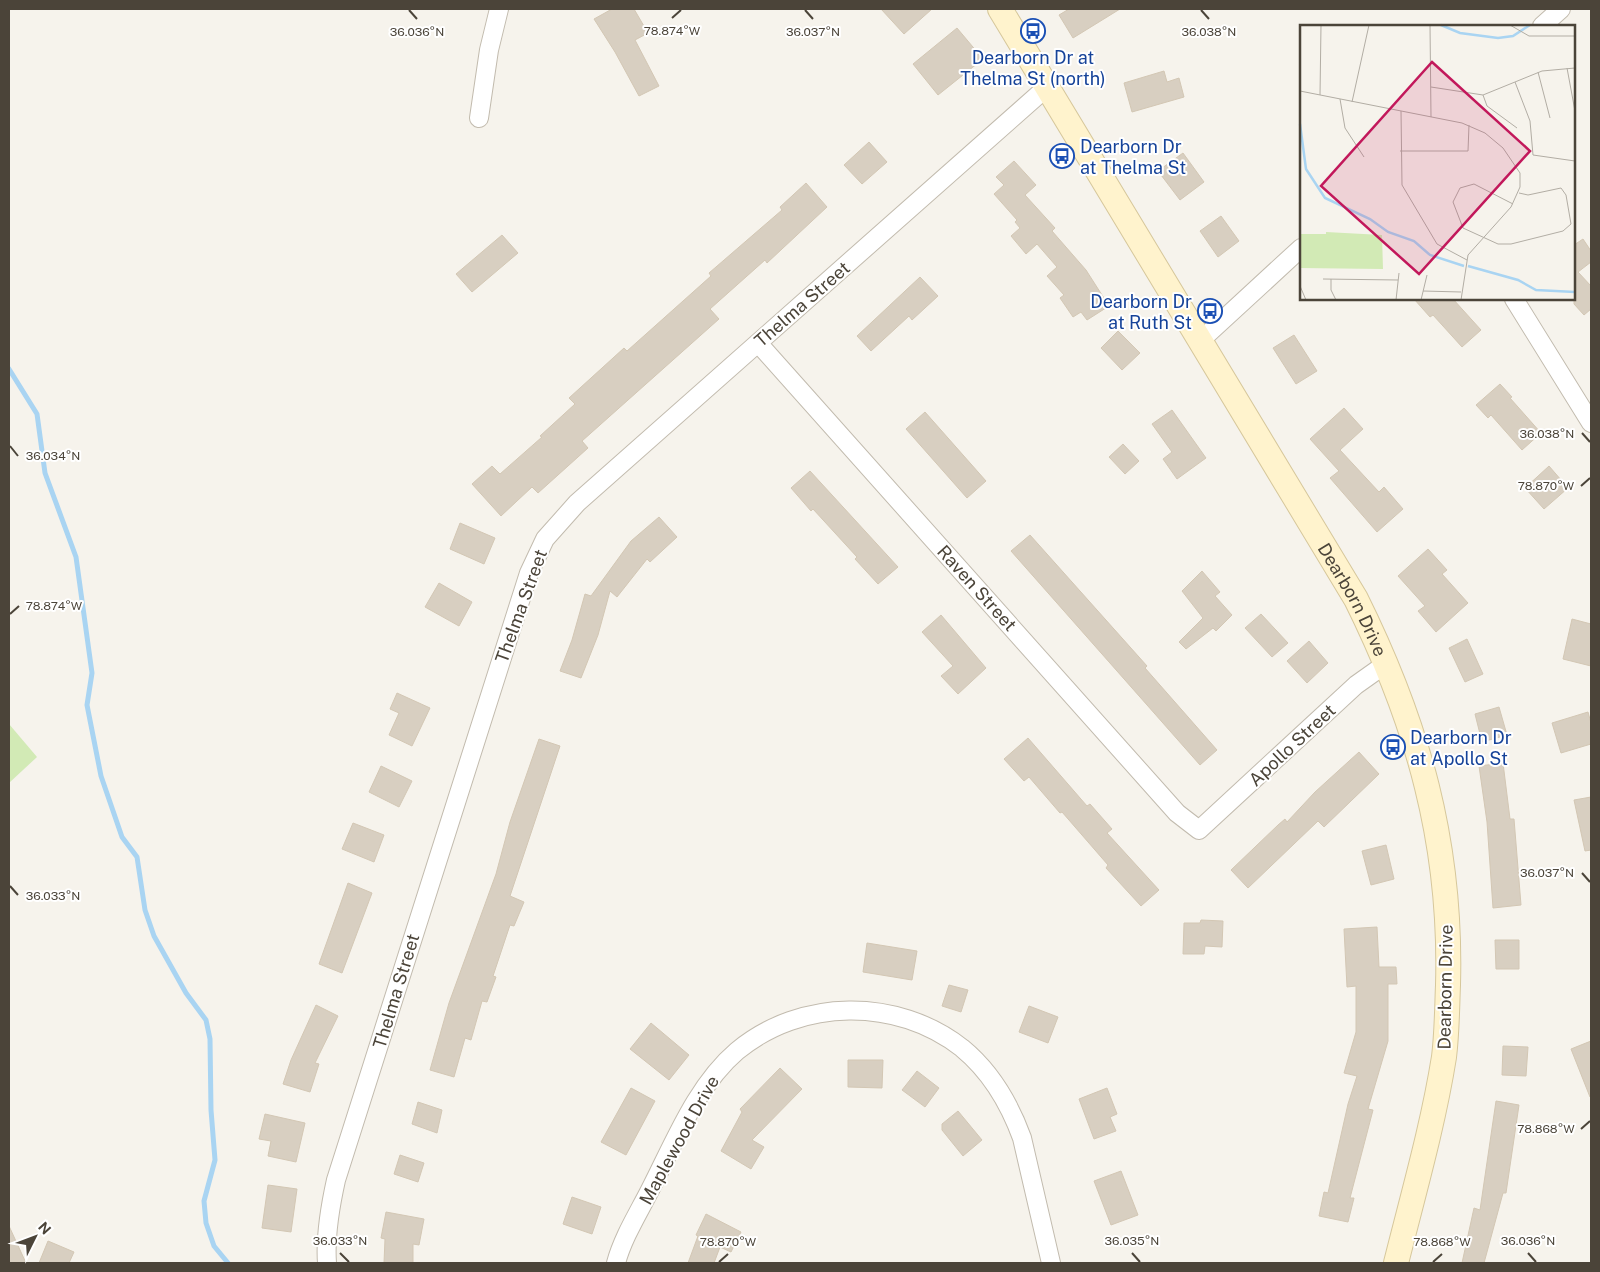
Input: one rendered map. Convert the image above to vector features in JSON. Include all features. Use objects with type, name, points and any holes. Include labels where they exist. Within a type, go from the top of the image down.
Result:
[{"type":"street","points":[[479,118],[484,76],[499,9]]},
{"type":"street","name":"Dearborn Drive","points":[[1000,9],[1351,590],[1387,662],[1430,791],[1443,871],[1449,955],[1444,1056],[1422,1160],[1396,1263]]},
{"type":"street","points":[[1543,25],[1561,9]]},
{"type":"street","name":"Thelma Street","points":[[327,1263],[326,1248],[331,1202],[336,1180],[529,573],[545,539],[577,503],[1047,87]]},
{"type":"street","points":[[1200,341],[1300,249]]},
{"type":"street","points":[[1515,300],[1591,424]]},
{"type":"street","name":"Raven Street","points":[[758,343],[1177,813],[1199,830]]},
{"type":"street","name":"Apollo Street","points":[[1199,830],[1356,685],[1387,662]]},
{"type":"street","name":"Maplewood Drive","points":[[616,1263],[625,1239],[685,1122],[719,1069],[738,1051],[778,1026],[823,1012],[854,1010],[901,1016],[920,1023],[949,1038],[964,1049],[994,1082],[1022,1138],[1051,1263]]},
{"type":"green space","points":[[9,724],[37,757],[9,783]]},
{"type":"building","points":[[612,9],[634,9],[648,33],[635,40],[659,86],[639,96],[594,19]]},
{"type":"building","points":[[881,9],[932,9],[904,34]]},
{"type":"building","points":[[1069,9],[1120,9],[1073,38],[1059,15]]},
{"type":"building","points":[[957,28],[983,59],[938,95],[913,64]]},
{"type":"building","points":[[1164,71],[1167,82],[1179,78],[1184,97],[1132,112],[1124,83]]},
{"type":"building","points":[[869,142],[887,162],[862,184],[844,165]]},
{"type":"building","points":[[1183,153],[1204,182],[1180,200],[1158,171]]},
{"type":"building","points":[[1014,161],[1036,185],[1025,195],[1055,228],[1052,231],[1086,270],[1109,306],[1087,320],[1081,312],[1073,317],[1060,298],[1064,295],[1047,276],[1057,267],[1037,244],[1026,254],[1011,236],[1020,228],[1015,222],[1017,220],[994,194],[1004,185],[996,177]]},
{"type":"building","points":[[806,183],[827,207],[767,263],[765,260],[710,309],[719,319],[582,441],[588,448],[538,493],[532,487],[501,516],[472,484],[492,466],[500,474],[542,437],[540,436],[575,404],[569,398],[624,348],[627,351],[711,276],[709,273],[782,210],[780,207]]},
{"type":"building","points":[[1221,216],[1239,241],[1218,257],[1200,231]]},
{"type":"building","points":[[502,235],[518,253],[472,292],[456,274]]},
{"type":"building","points":[[1583,239],[1591,251],[1591,262],[1578,272],[1591,286],[1591,309],[1584,315],[1574,304],[1575,244]]},
{"type":"building","points":[[920,277],[938,296],[912,320],[909,316],[871,351],[857,336]]},
{"type":"building","points":[[1415,300],[1454,300],[1481,330],[1462,347],[1433,315],[1430,317]]},
{"type":"building","points":[[1118,331],[1140,353],[1122,370],[1101,348]]},
{"type":"building","points":[[1294,335],[1317,371],[1296,384],[1273,348]]},
{"type":"building","points":[[1500,384],[1541,433],[1522,450],[1491,415],[1488,418],[1476,405]]},
{"type":"building","points":[[1344,408],[1363,429],[1340,450],[1379,492],[1384,487],[1403,509],[1377,532],[1330,478],[1339,471],[1310,439]]},
{"type":"building","points":[[1172,410],[1206,458],[1177,479],[1163,459],[1172,452],[1152,424]]},
{"type":"building","points":[[925,412],[986,481],[967,498],[906,429]]},
{"type":"building","points":[[1123,444],[1139,461],[1125,474],[1109,457]]},
{"type":"building","points":[[1549,466],[1568,488],[1544,509],[1525,488]]},
{"type":"building","points":[[810,471],[898,567],[878,584],[855,559],[857,557],[791,488]]},
{"type":"building","points":[[659,517],[677,537],[650,562],[647,559],[617,597],[610,591],[598,635],[581,678],[560,671],[572,640],[585,594],[591,596],[631,541]]},
{"type":"building","points":[[460,523],[495,538],[484,564],[450,549]]},
{"type":"building","points":[[1030,535],[1147,666],[1145,668],[1217,750],[1200,765],[1011,551]]},
{"type":"building","points":[[1428,549],[1447,570],[1442,574],[1468,603],[1436,632],[1418,611],[1425,606],[1398,576]]},
{"type":"building","points":[[1202,571],[1220,592],[1215,596],[1232,615],[1216,631],[1213,628],[1186,649],[1179,642],[1203,618],[1182,591]]},
{"type":"building","points":[[439,583],[472,602],[459,626],[425,607]]},
{"type":"building","points":[[1261,614],[1288,643],[1272,657],[1245,628]]},
{"type":"building","points":[[941,615],[986,668],[958,694],[941,676],[953,666],[922,632]]},
{"type":"building","points":[[1572,619],[1591,624],[1591,666],[1563,659]]},
{"type":"building","points":[[1467,639],[1483,674],[1465,682],[1449,648]]},
{"type":"building","points":[[1309,641],[1328,663],[1307,683],[1287,661]]},
{"type":"building","points":[[397,693],[430,708],[412,746],[389,735],[399,713],[390,709]]},
{"type":"building","points":[[1499,707],[1507,735],[1482,742],[1475,714]]},
{"type":"building","points":[[1588,712],[1591,723],[1591,744],[1561,753],[1552,723]]},
{"type":"building","points":[[1028,738],[1087,806],[1090,804],[1112,829],[1107,833],[1159,890],[1141,906],[1106,868],[1108,865],[1062,812],[1060,813],[1029,777],[1024,781],[1004,759]]},
{"type":"building","points":[[539,739],[560,746],[510,896],[524,902],[514,926],[510,925],[493,976],[496,977],[487,1002],[482,1001],[471,1040],[465,1038],[454,1077],[430,1070],[449,1003],[496,874],[510,822]]},
{"type":"building","points":[[1359,752],[1379,774],[1324,827],[1318,821],[1248,888],[1231,870],[1285,819],[1287,822],[1315,792]]},
{"type":"building","points":[[1503,763],[1510,819],[1514,819],[1521,905],[1493,908],[1487,822],[1479,766]]},
{"type":"building","points":[[381,766],[412,781],[399,807],[369,792]]},
{"type":"building","points":[[1591,797],[1591,850],[1585,851],[1574,800]]},
{"type":"building","points":[[353,823],[384,835],[374,862],[342,849]]},
{"type":"building","points":[[1386,845],[1394,879],[1371,885],[1362,851]]},
{"type":"building","points":[[348,883],[372,893],[342,973],[319,964]]},
{"type":"building","points":[[1201,920],[1223,921],[1222,947],[1205,946],[1204,954],[1183,954],[1184,923],[1200,923]]},
{"type":"building","points":[[1377,927],[1379,967],[1396,967],[1397,984],[1388,984],[1388,1041],[1368,1109],[1373,1110],[1350,1198],[1354,1198],[1348,1222],[1319,1216],[1324,1192],[1328,1193],[1348,1104],[1357,1076],[1344,1073],[1356,1032],[1356,986],[1347,987],[1344,929]]},
{"type":"building","points":[[1495,940],[1519,940],[1519,969],[1496,969]]},
{"type":"building","points":[[867,943],[917,951],[912,980],[863,972]]},
{"type":"building","points":[[949,985],[968,990],[961,1012],[942,1006]]},
{"type":"building","points":[[316,1005],[338,1016],[315,1063],[319,1064],[310,1092],[283,1084],[291,1060]]},
{"type":"building","points":[[1029,1006],[1058,1017],[1048,1043],[1019,1032]]},
{"type":"building","points":[[651,1023],[689,1055],[669,1080],[630,1049]]},
{"type":"building","points":[[1591,1041],[1591,1097],[1590,1097],[1571,1049]]},
{"type":"building","points":[[1503,1046],[1528,1047],[1526,1076],[1502,1075]]},
{"type":"building","points":[[848,1060],[883,1060],[882,1088],[848,1087]]},
{"type":"building","points":[[780,1068],[802,1089],[752,1140],[764,1147],[751,1169],[721,1151],[742,1112],[740,1109]]},
{"type":"building","points":[[917,1071],[939,1088],[925,1107],[902,1090]]},
{"type":"building","points":[[631,1088],[655,1101],[626,1155],[601,1142]]},
{"type":"building","points":[[1107,1088],[1117,1114],[1110,1117],[1116,1131],[1094,1139],[1079,1099]]},
{"type":"building","points":[[1496,1101],[1519,1105],[1506,1193],[1503,1193],[1484,1263],[1462,1263],[1474,1208],[1480,1210]]},
{"type":"building","points":[[418,1102],[442,1110],[437,1133],[412,1124]]},
{"type":"building","points":[[958,1111],[982,1140],[963,1156],[942,1130],[942,1124]]},
{"type":"building","points":[[265,1114],[305,1123],[296,1162],[268,1156],[271,1141],[259,1139]]},
{"type":"building","points":[[400,1155],[424,1163],[418,1182],[394,1174]]},
{"type":"building","points":[[1121,1171],[1138,1215],[1111,1225],[1094,1181]]},
{"type":"building","points":[[268,1185],[297,1189],[291,1232],[262,1228]]},
{"type":"building","points":[[572,1197],[601,1207],[592,1234],[563,1224]]},
{"type":"building","points":[[386,1212],[424,1219],[419,1245],[413,1244],[413,1263],[384,1263],[385,1239],[381,1238]]},
{"type":"building","points":[[706,1214],[741,1232],[731,1252],[720,1247],[714,1263],[688,1263],[698,1236],[696,1235]]},
{"type":"building","points":[[9,1226],[26,1263],[9,1263]]},
{"type":"building","points":[[48,1241],[74,1252],[69,1263],[39,1263]]},
{"type":"waterway","points":[[9,369],[37,414],[45,473],[76,557],[92,673],[87,705],[101,776],[122,837],[137,857],[145,910],[154,936],[186,993],[206,1020],[210,1039],[211,1110],[215,1160],[204,1201],[206,1223],[214,1246],[228,1263]]},
{"type":"place","name":"Dearborn Dr at Thelma St (north)","points":[[1033,31]]},
{"type":"place","name":"Dearborn Dr at Thelma St","points":[[1062,156]]},
{"type":"place","name":"Dearborn Dr at Ruth St","points":[[1210,311]]},
{"type":"place","name":"Dearborn Dr at Apollo St","points":[[1393,747]]}]
